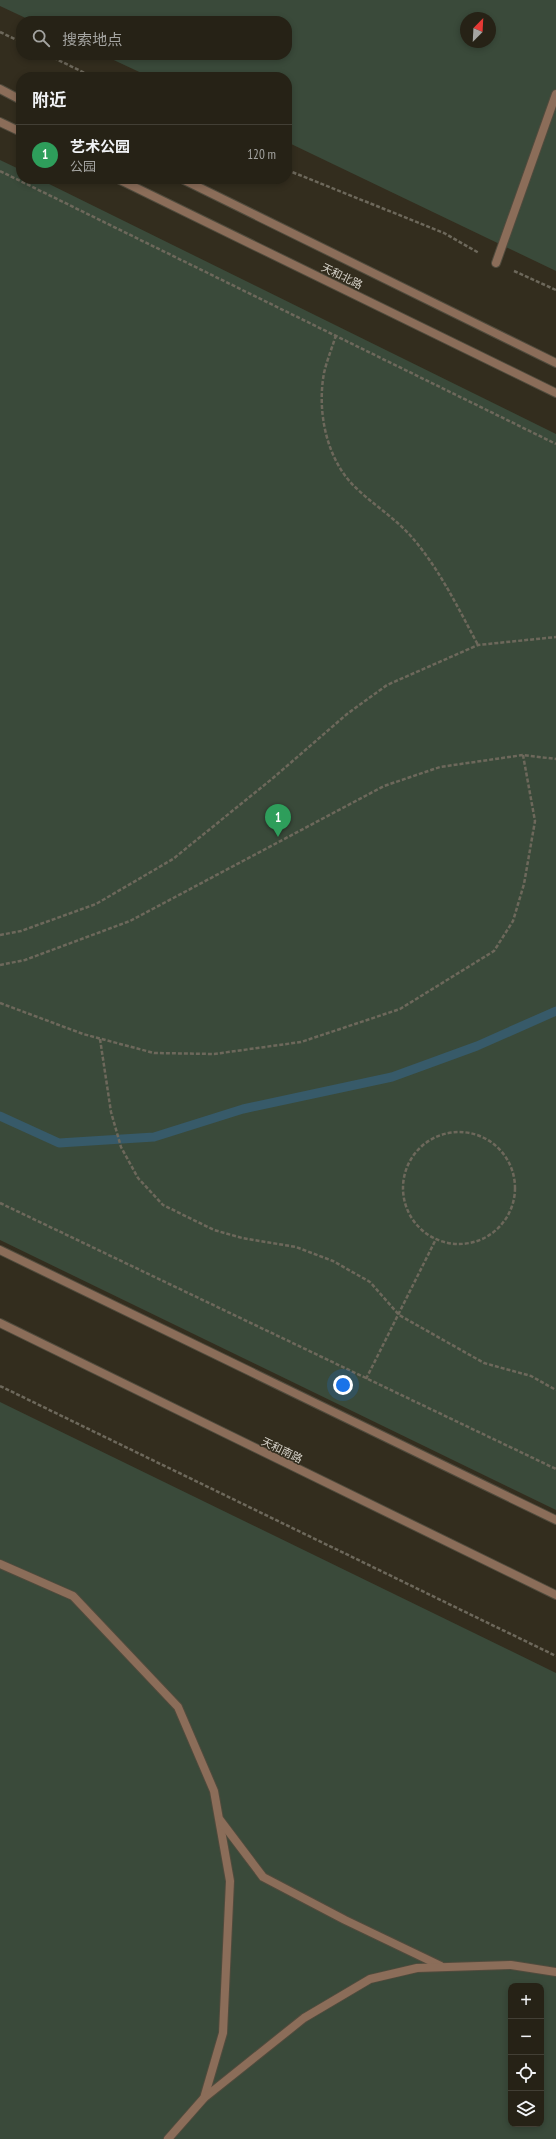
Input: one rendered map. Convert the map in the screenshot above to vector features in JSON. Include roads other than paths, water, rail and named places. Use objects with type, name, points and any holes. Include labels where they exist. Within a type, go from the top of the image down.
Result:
[{"type":"street","points":[[0,89],[16,97]]},
{"type":"street","points":[[496,263],[556,94]]},
{"type":"street","points":[[0,122],[16,130]]},
{"type":"street","name":"天和北路","points":[[128,184],[556,393]]},
{"type":"street","name":"天和北路","points":[[192,184],[556,363]]},
{"type":"street","points":[[0,1250],[556,1520]]},
{"type":"street","name":"天和南路","points":[[0,1323],[556,1595]]},
{"type":"street","points":[[0,1564],[72,1596],[178,1707],[214,1791],[230,1881],[223,2033],[204,2098]]},
{"type":"street","points":[[219,1819],[263,1877],[345,1920],[443,1967]]},
{"type":"street","points":[[168,2139],[204,2098],[304,2018],[370,1979],[417,1968],[443,1967],[511,1965],[556,1972]]},
{"type":"waterway","points":[[0,1116],[59,1143],[154,1137],[243,1109],[392,1077],[477,1046],[556,1011]]},
{"type":"place","name":"艺术公园","points":[[278,837]]}]
